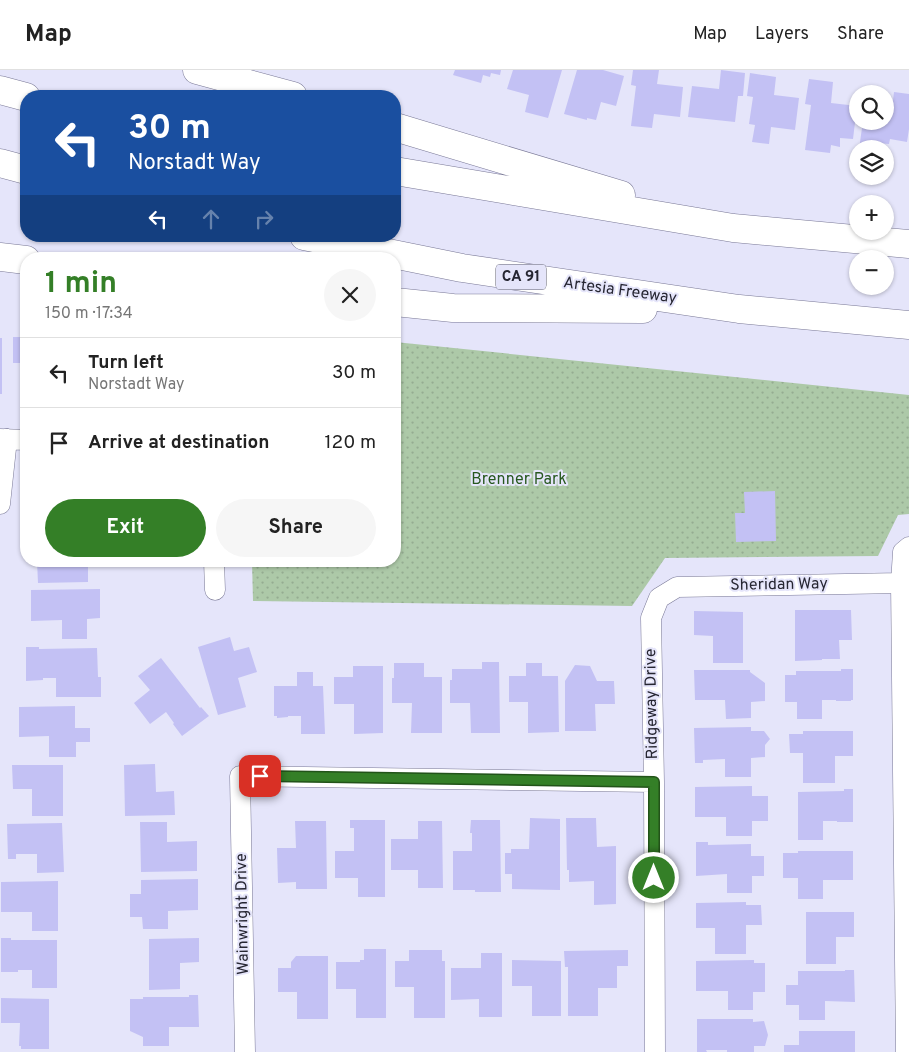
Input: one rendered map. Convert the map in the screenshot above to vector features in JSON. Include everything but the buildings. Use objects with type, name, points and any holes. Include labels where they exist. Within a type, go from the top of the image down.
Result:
[{"type":"highway","points":[[197,70],[271,90]]},
{"type":"highway","points":[[0,90],[20,95]]},
{"type":"highway","points":[[401,129],[733,228]]},
{"type":"highway","points":[[0,163],[20,168]]},
{"type":"highway","points":[[401,172],[733,228],[909,244]]},
{"type":"highway","name":"Artesia Freeway","points":[[334,242],[383,252]]},
{"type":"highway","name":"Artesia Freeway","points":[[401,256],[462,268],[739,309],[909,325]]},
{"type":"highway","points":[[0,257],[20,259]]},
{"type":"highway","points":[[401,303],[454,308],[739,309]]},
{"type":"street","points":[[0,504],[11,439]]},
{"type":"street","points":[[906,1052],[907,804],[902,584],[903,552],[909,547]]},
{"type":"street","points":[[214,567],[215,590]]},
{"type":"street","name":"Sheridan Way","points":[[660,598],[677,587],[902,584]]},
{"type":"street","name":"Ridgeway Drive","points":[[655,1052],[651,618],[660,598]]},
{"type":"street","name":"Wainwright Drive","points":[[245,1052],[240,776],[654,782]]},
{"type":"green space","name":"Brenner Park","points":[[401,343],[909,395],[909,514],[898,515],[878,556],[665,558],[632,606],[253,601],[252,567],[401,567]]},
{"type":"route","points":[[260,776],[654,782],[654,878]]}]
